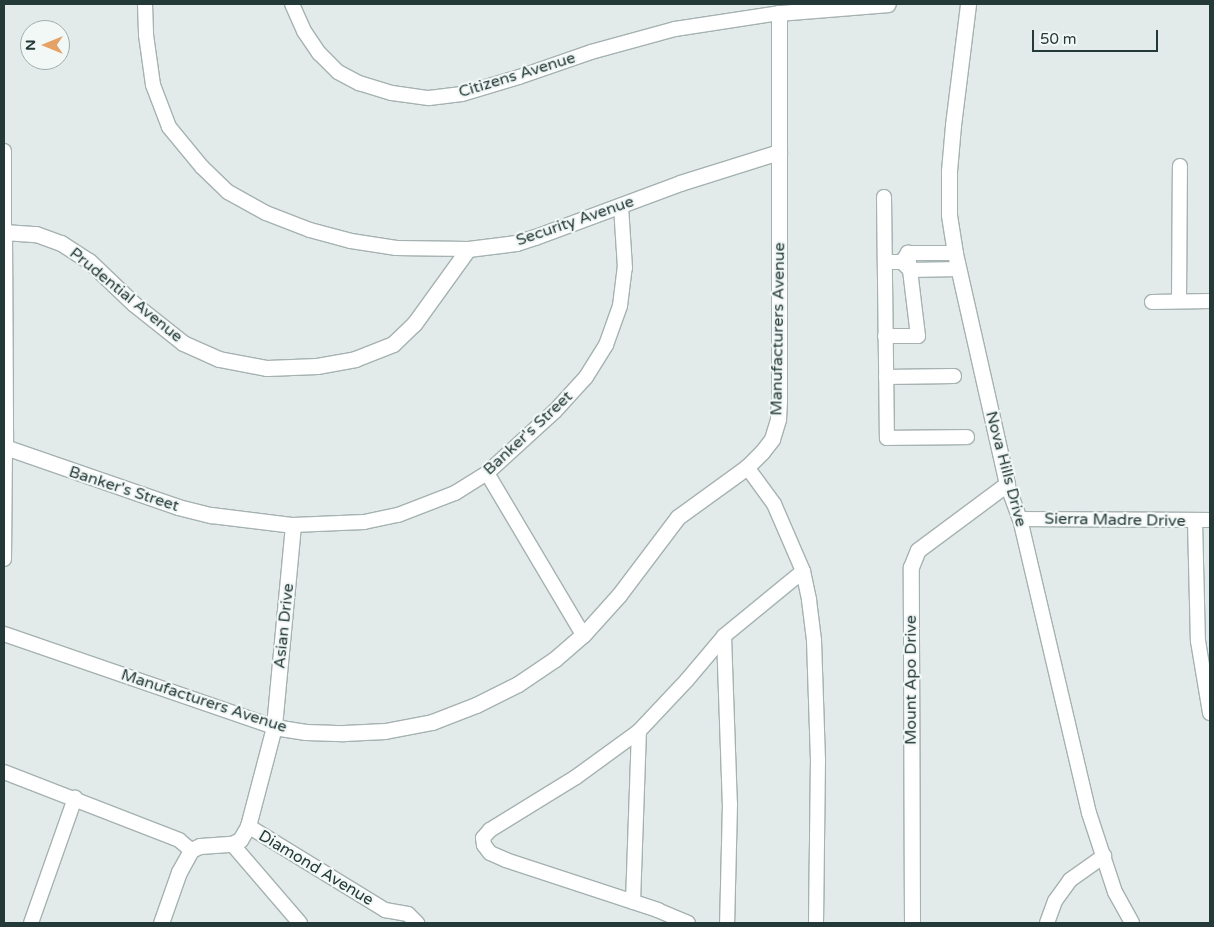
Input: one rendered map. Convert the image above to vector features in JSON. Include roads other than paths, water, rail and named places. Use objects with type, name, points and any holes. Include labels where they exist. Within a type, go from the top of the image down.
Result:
[{"type":"street","name":"Security Avenue","points":[[145,4],[146,35],[153,85],[169,127],[202,166],[228,192],[266,213],[310,230],[351,241],[396,248],[468,249],[526,240],[680,183],[779,152]]},
{"type":"street","name":"Citizens Avenue","points":[[292,4],[304,30],[319,53],[338,72],[359,83],[392,93],[429,98],[462,94],[519,78],[591,52],[675,29],[779,13]]},
{"type":"street","points":[[779,13],[888,4]]},
{"type":"street","name":"Nova Hills Drive","points":[[968,4],[949,171],[949,214],[955,253],[1007,484],[1020,519],[1089,813],[1115,892],[1132,923]]},
{"type":"street","name":"Manufacturers Avenue","points":[[4,634],[274,727],[306,732],[385,731],[432,722],[476,705],[518,684],[555,659],[583,634],[619,595],[678,517],[747,466],[772,439],[778,419],[779,13]]},
{"type":"street","points":[[4,150],[4,559]]},
{"type":"street","points":[[1179,302],[1180,166]]},
{"type":"street","points":[[884,197],[887,438],[967,437]]},
{"type":"street","name":"Banker's Street","points":[[5,447],[178,507],[211,515],[294,525],[364,522],[398,515],[455,493],[487,473],[521,444],[580,384],[606,345],[620,306],[625,268],[621,206]]},
{"type":"street","name":"Prudential Avenue","points":[[4,232],[36,234],[61,242],[89,261],[134,304],[183,343],[219,359],[267,368],[317,366],[355,359],[392,344],[414,324],[468,249]]},
{"type":"street","points":[[885,262],[907,261],[955,253]]},
{"type":"street","points":[[907,261],[959,269]]},
{"type":"street","points":[[886,336],[918,336],[907,261]]},
{"type":"street","points":[[1152,302],[1210,301]]},
{"type":"street","points":[[886,377],[954,376]]},
{"type":"street","points":[[747,466],[774,504],[803,571],[814,640],[818,759],[816,923]]},
{"type":"street","points":[[487,473],[583,634]]},
{"type":"street","name":"Mount Apo Drive","points":[[912,923],[911,567],[918,550],[1007,484]]},
{"type":"street","name":"Sierra Madre Drive","points":[[1020,519],[1210,520]]},
{"type":"street","points":[[1195,521],[1210,714]]},
{"type":"street","name":"Asian Drive","points":[[248,826],[274,727],[294,525]]},
{"type":"street","points":[[688,923],[633,902],[506,860],[490,853],[484,845],[483,838],[490,830],[576,776],[639,732],[724,636],[803,571]]},
{"type":"street","points":[[724,636],[730,804],[727,923]]},
{"type":"street","points":[[633,902],[639,732]]},
{"type":"street","points":[[4,772],[179,840],[191,850]]},
{"type":"street","points":[[32,923],[75,798]]},
{"type":"street","points":[[160,923],[179,872],[191,850],[200,846],[232,844],[240,840],[248,826]]},
{"type":"street","name":"Diamond Avenue","points":[[248,826],[385,910],[408,914],[416,923]]},
{"type":"street","points":[[232,844],[300,923]]},
{"type":"street","points":[[1047,923],[1055,901],[1070,880],[1104,856]]},
{"type":"street","name":"Diamond Avenue","points":[[385,910],[390,923]]}]
